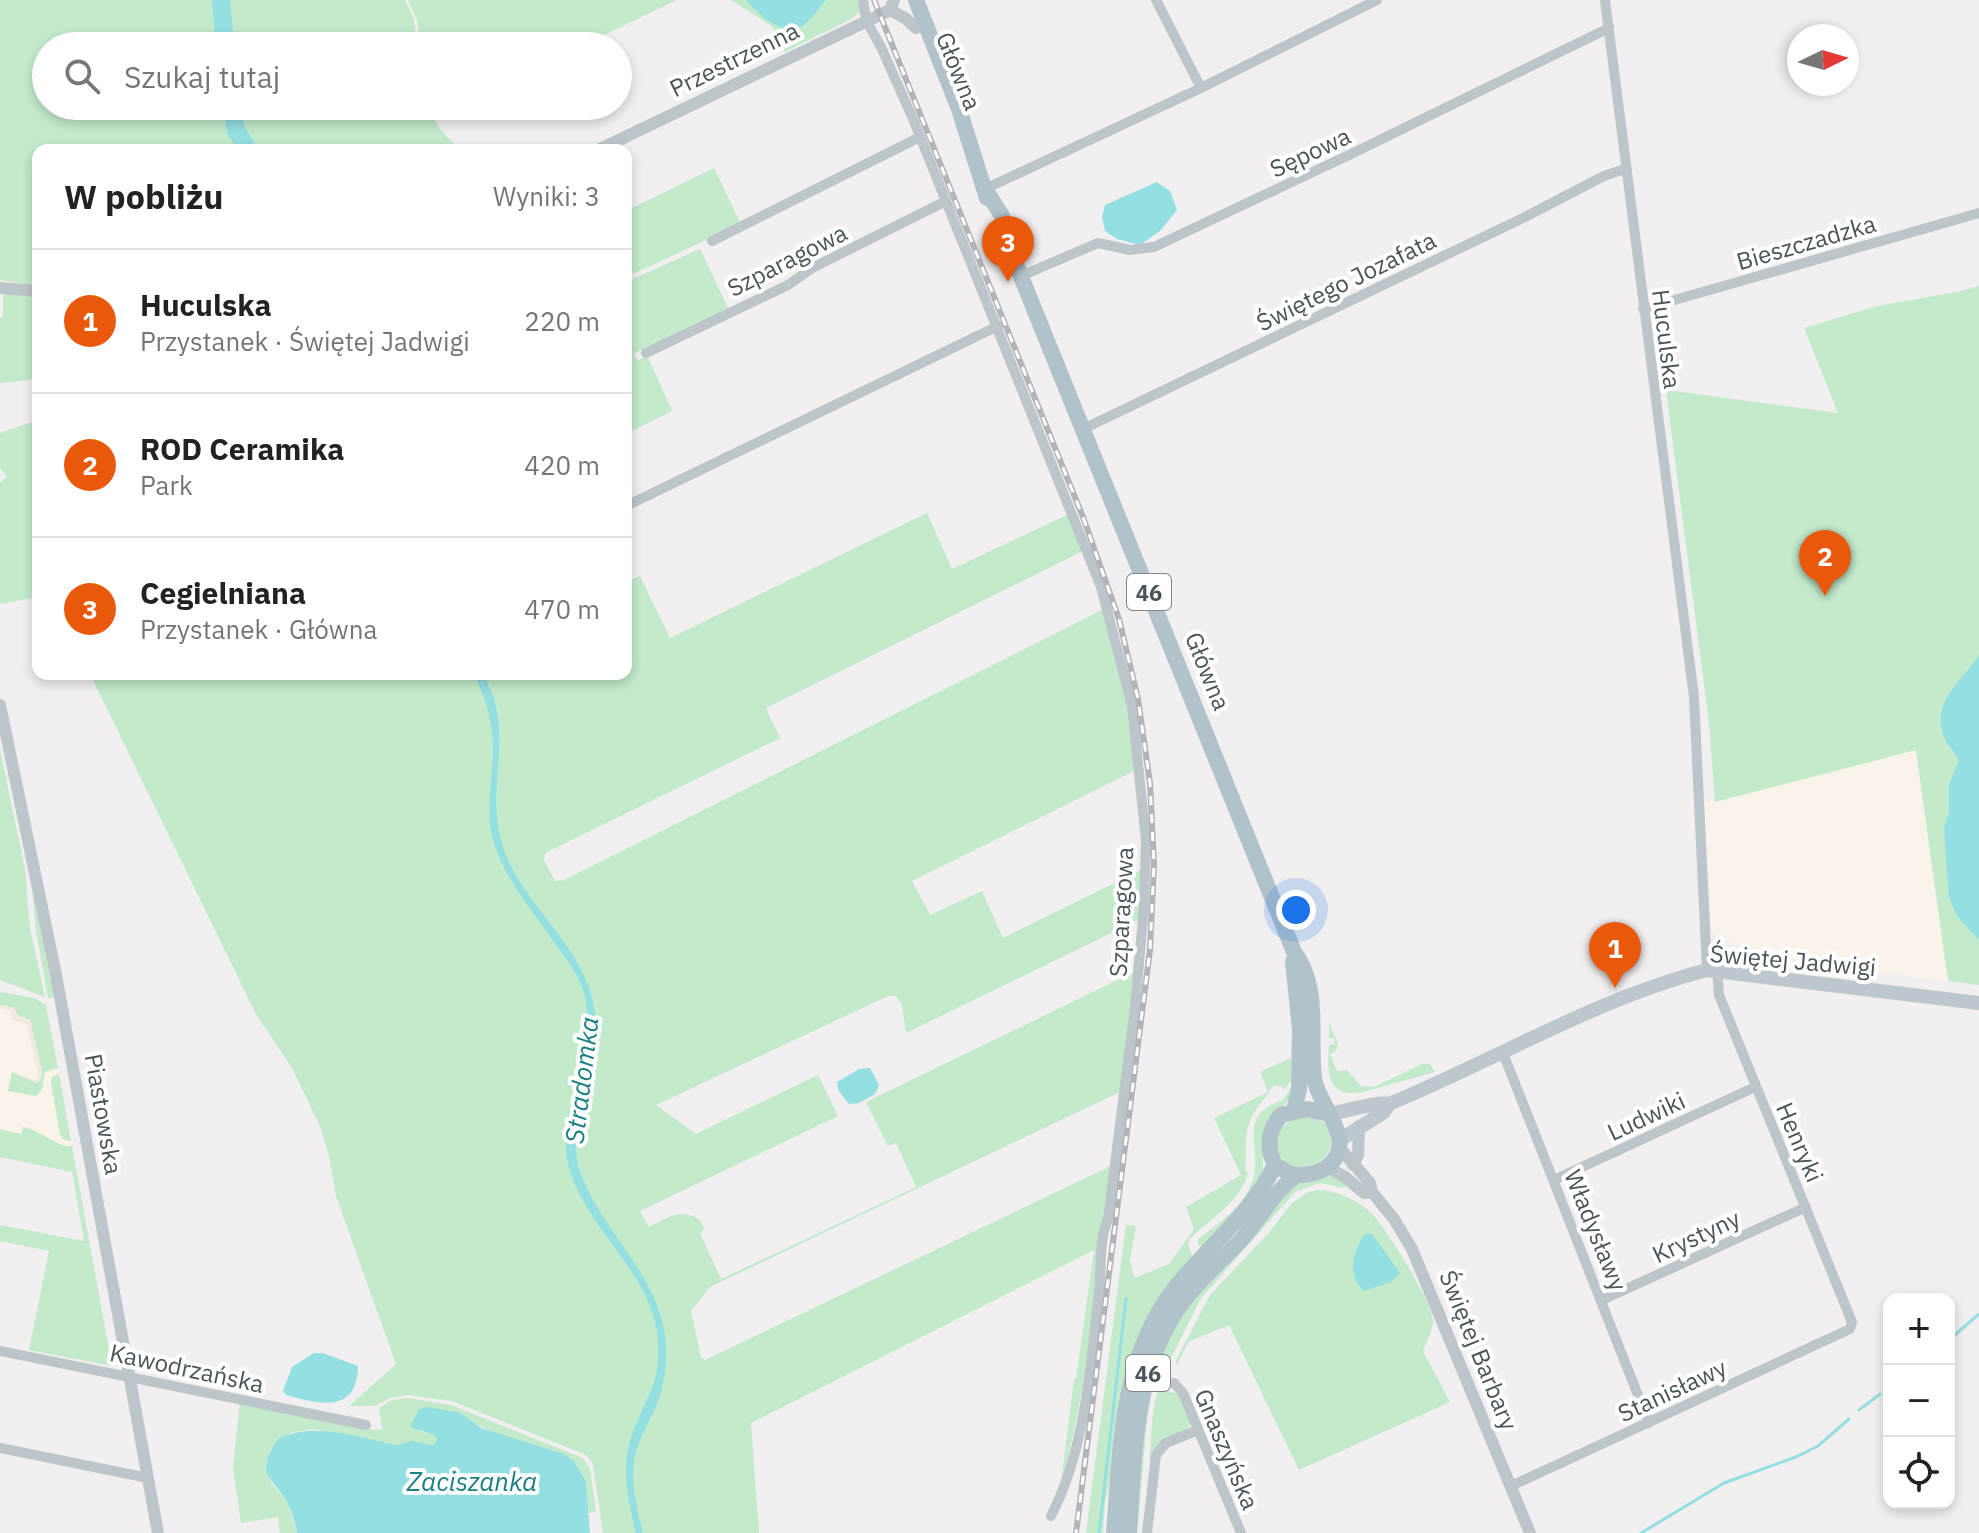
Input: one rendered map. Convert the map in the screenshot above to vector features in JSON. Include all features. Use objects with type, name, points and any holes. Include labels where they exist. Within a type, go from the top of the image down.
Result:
[{"type":"main road","name":"Główna","points":[[904,0],[951,116],[973,158]]},
{"type":"main road","name":"Główna","points":[[916,0],[959,109],[985,189],[1002,216],[1003,232],[1294,952],[1302,962],[1311,1000],[1314,1079],[1317,1093],[1329,1114]]},
{"type":"main road","name":"Główna","points":[[1294,952],[1292,966],[1300,1029],[1299,1089],[1294,1110]]},
{"type":"main road","name":"Świętej Jadwigi","points":[[1340,1144],[1359,1126],[1384,1112],[1389,1104],[1669,979],[1712,970],[1979,1003]]},
{"type":"main road","name":"Świętej Jadwigi","points":[[1329,1114],[1380,1102],[1389,1104]]},
{"type":"main road","points":[[1329,1114],[1307,1109],[1281,1115],[1272,1127],[1269,1142],[1275,1165],[1297,1175],[1314,1172],[1326,1167],[1340,1144]]},
{"type":"main road","name":"46","points":[[1329,1114],[1336,1124],[1340,1144]]},
{"type":"main road","name":"46","points":[[1114,1533],[1127,1396],[1135,1361],[1147,1331],[1173,1291],[1266,1184],[1275,1165]]},
{"type":"main road","name":"46","points":[[1129,1533],[1142,1398],[1151,1362],[1164,1333],[1199,1282],[1239,1242],[1288,1181],[1297,1175]]},
{"type":"street","name":"Szparagowa","points":[[863,0],[866,20],[920,137],[998,326],[1022,393],[1060,479],[1107,608],[1132,706],[1146,841],[1135,1008],[1110,1206],[1101,1234],[1102,1265],[1085,1401],[1067,1480],[1051,1516]]},
{"type":"street","points":[[1156,0],[1201,88]]},
{"type":"street","points":[[985,189],[1201,88],[1377,0]]},
{"type":"street","name":"Huculska","points":[[1605,0],[1694,697],[1712,970]]},
{"type":"street","name":"Przestrzenna","points":[[610,144],[892,5],[916,28]]},
{"type":"street","name":"Sępowa","points":[[1021,276],[1098,243],[1144,251],[1154,247],[1609,28]]},
{"type":"street","name":"Szparagowa","points":[[712,241],[920,137]]},
{"type":"street","name":"Świętego Jozafata","points":[[1083,429],[1604,176],[1625,169]]},
{"type":"street","name":"Szparagowa","points":[[646,353],[788,285],[814,267],[946,201]]},
{"type":"street","name":"Bieszczadzka","points":[[1643,309],[1979,213]]},
{"type":"street","points":[[0,288],[32,291]]},
{"type":"street","points":[[632,503],[998,326]]},
{"type":"street","name":"Piastowska","points":[[0,705],[56,975],[158,1533]]},
{"type":"street","name":"Henryki","points":[[1712,970],[1755,1087],[1852,1322],[1850,1329]]},
{"type":"street","name":"Władysławy","points":[[1503,1053],[1649,1423]]},
{"type":"street","name":"Ludwiki","points":[[1554,1180],[1755,1087]]},
{"type":"street","points":[[1353,1165],[1358,1155],[1359,1126]]},
{"type":"street","name":"Świętej Barbary","points":[[1340,1144],[1403,1233],[1422,1269],[1530,1533]]},
{"type":"street","name":"Świętej Barbary","points":[[1326,1167],[1344,1176],[1364,1193],[1372,1192]]},
{"type":"street","name":"Krystyny","points":[[1602,1300],[1806,1207]]},
{"type":"street","name":"Stanisławy","points":[[1511,1486],[1850,1329]]},
{"type":"street","name":"Kawodrzańska","points":[[0,1351],[366,1425]]},
{"type":"street","name":"Gnaszyńska","points":[[1174,1383],[1183,1393],[1241,1533]]},
{"type":"street","points":[[1147,1533],[1156,1455],[1166,1443],[1198,1430]]},
{"type":"street","points":[[0,1448],[148,1478]]},
{"type":"shaded area","points":[[1915,750],[1948,981],[1751,956],[1712,930],[1704,803]]},
{"type":"shaded area","points":[[0,997],[48,1010],[76,1172],[0,1157]]},
{"type":"green space","points":[[0,0],[405,0],[413,16],[416,32],[32,32],[32,120],[435,120],[454,144],[32,144],[32,285],[0,280]]},
{"type":"green space","points":[[408,0],[677,0],[610,32],[419,32]]},
{"type":"green space","points":[[731,0],[860,0],[861,11],[785,52],[772,26]]},
{"type":"green space","points":[[714,168],[741,224],[632,274],[632,208]]},
{"type":"green space","points":[[700,249],[729,310],[634,353],[638,361],[647,355],[672,411],[632,431],[632,279]]},
{"type":"green space","points":[[1979,286],[1979,985],[1948,981],[1916,750],[1715,802],[1709,723],[1666,390],[1838,413],[1804,328],[1877,306]]},
{"type":"green space","points":[[8,293],[32,295],[32,380],[0,383],[3,297]]},
{"type":"green space","points":[[32,422],[32,598],[0,604],[0,483],[7,477],[0,468],[0,433]]},
{"type":"green space","points":[[927,513],[952,569],[1069,514],[1083,551],[766,708],[780,738],[547,852],[543,858],[555,881],[562,881],[1104,609],[1130,707],[1136,770],[912,881],[930,915],[982,891],[1003,938],[1143,869],[1140,919],[906,1033],[902,1005],[896,996],[888,996],[656,1105],[696,1134],[818,1075],[838,1116],[640,1211],[649,1227],[681,1214],[701,1221],[704,1229],[700,1233],[721,1279],[916,1187],[896,1143],[888,1146],[866,1102],[1136,971],[1122,1091],[710,1287],[691,1311],[701,1357],[705,1360],[1113,1165],[1085,1370],[1060,1491],[1094,1250],[751,1423],[759,1533],[603,1533],[593,1464],[586,1455],[452,1401],[408,1395],[390,1398],[375,1406],[349,1406],[396,1364],[336,1196],[320,1126],[292,1068],[257,1016],[93,680],[632,680],[632,579],[640,576],[670,638]]},
{"type":"green space","points":[[0,749],[25,869],[30,929],[45,997],[0,980]]},
{"type":"green space","points":[[32,887],[54,997],[52,998],[48,998]]},
{"type":"green space","points":[[0,992],[34,998],[46,1005],[58,1068],[45,1072],[42,1089],[36,1096],[8,1091],[12,1072],[37,1083],[42,1075],[30,1020],[17,1015],[15,1008],[0,1005]]},
{"type":"green space","points":[[1329,1022],[1338,1045],[1336,1051],[1330,1054],[1337,1071],[1347,1070],[1361,1086],[1374,1087],[1422,1064],[1430,1064],[1435,1072],[1363,1092],[1342,1092],[1336,1088],[1329,1073],[1329,1045],[1334,1044],[1334,1038],[1329,1038]]},
{"type":"green space","points":[[1291,1058],[1291,1081],[1285,1089],[1278,1085],[1272,1087],[1249,1125],[1245,1170],[1248,1173],[1244,1184],[1231,1202],[1189,1240],[1194,1259],[1114,1465],[1105,1502],[1103,1533],[1086,1533],[1126,1225],[1136,1226],[1130,1260],[1134,1278],[1169,1264],[1194,1229],[1186,1207],[1241,1175],[1214,1118],[1268,1092],[1260,1072]]},
{"type":"green space","points":[[59,1074],[71,1141],[64,1140],[60,1135],[51,1083],[52,1077]]},
{"type":"green space","points":[[1294,1082],[1288,1100],[1264,1129],[1261,1180],[1205,1246],[1198,1245],[1198,1239],[1244,1197],[1255,1167],[1255,1124],[1268,1107],[1283,1100]]},
{"type":"green space","points":[[1304,1114],[1325,1123],[1330,1135],[1330,1147],[1320,1161],[1293,1169],[1279,1153],[1277,1138],[1286,1124]]},
{"type":"green space","points":[[23,1127],[72,1146],[112,1366],[29,1350],[49,1251],[0,1241],[0,1225],[84,1241],[72,1172],[0,1157],[0,1129],[21,1134]]},
{"type":"green space","points":[[1328,1176],[1348,1184],[1343,1188],[1320,1183],[1295,1192],[1201,1298],[1171,1358],[1158,1374],[1147,1420],[1137,1533],[1134,1533],[1147,1399],[1167,1336],[1216,1270],[1289,1189],[1298,1183]]},
{"type":"green space","points":[[1319,1190],[1339,1194],[1365,1208],[1407,1264],[1433,1321],[1423,1351],[1450,1402],[1299,1470],[1229,1325],[1188,1342],[1177,1365],[1175,1362],[1210,1295],[1267,1235],[1292,1203],[1308,1192]]},
{"type":"green space","points":[[1171,1368],[1164,1386],[1178,1394],[1190,1422],[1189,1427],[1150,1460],[1156,1399]]},
{"type":"green space","points":[[408,1398],[451,1405],[583,1458],[590,1469],[596,1512],[589,1513],[587,1498],[501,1436],[471,1422],[461,1413],[448,1411],[419,1431],[434,1435],[437,1439],[435,1445],[400,1445],[313,1429],[290,1433],[271,1450],[265,1466],[271,1483],[288,1503],[297,1533],[280,1533],[278,1517],[241,1523],[233,1469],[240,1401],[376,1430],[382,1429],[379,1408],[392,1400]]},
{"type":"sand","points":[[0,1005],[15,1008],[17,1015],[30,1020],[42,1071],[40,1082],[12,1072],[35,1080],[39,1076],[26,1023],[12,1020],[11,1011],[0,1008]]},
{"type":"water","points":[[746,0],[826,0],[805,24],[789,29],[765,18]]},
{"type":"water","points":[[1157,182],[1170,191],[1177,210],[1160,231],[1140,245],[1117,239],[1105,231],[1102,217],[1105,205]]},
{"type":"water","points":[[1979,655],[1979,940],[1958,917],[1949,898],[1944,827],[1949,813],[1949,784],[1959,761],[1945,739],[1941,715],[1949,694]]},
{"type":"water","points":[[476,680],[486,680],[498,717],[496,798],[501,840],[522,885],[567,946],[590,989],[595,1034],[575,1134],[581,1174],[603,1217],[644,1278],[662,1322],[666,1346],[664,1379],[640,1441],[633,1470],[643,1533],[636,1533],[633,1521],[626,1462],[631,1438],[655,1380],[658,1340],[644,1293],[588,1209],[568,1163],[567,1122],[586,1039],[585,996],[571,966],[515,886],[495,846],[490,823],[492,729]]},
{"type":"water","points":[[870,1068],[879,1085],[875,1094],[859,1103],[849,1104],[838,1090],[837,1082],[859,1069]]},
{"type":"water","points":[[1365,1234],[1372,1234],[1400,1273],[1391,1282],[1364,1291],[1355,1278],[1353,1263]]},
{"type":"water","points":[[314,1353],[323,1353],[358,1366],[356,1382],[343,1399],[322,1403],[286,1395],[283,1391],[292,1367]]},
{"type":"water","name":"Zaciszanka","points":[[428,1407],[461,1413],[481,1428],[561,1453],[574,1461],[586,1482],[590,1533],[297,1533],[289,1506],[267,1473],[267,1460],[278,1439],[308,1431],[323,1431],[399,1445],[411,1441],[434,1445],[437,1439],[434,1435],[410,1427],[419,1409]]},
{"type":"waterway","name":"Stradomka","points":[[221,0],[224,32]]},
{"type":"waterway","name":"Stradomka","points":[[234,120],[244,144]]},
{"type":"waterway","points":[[1099,1533],[1126,1299]]},
{"type":"waterway","points":[[1955,1335],[1979,1314]]},
{"type":"waterway","points":[[1859,1410],[1880,1394]]},
{"type":"waterway","points":[[1641,1533],[1724,1483],[1818,1446],[1849,1419]]},
{"type":"railway","points":[[874,0],[1083,517],[1119,619],[1138,699],[1150,783],[1154,864],[1150,950],[1076,1533]]},
{"type":"place","name":"Cegielniana","points":[[1008,282]]},
{"type":"place","name":"ROD Ceramika","points":[[1825,596]]},
{"type":"place","name":"Huculska","points":[[1615,988]]}]
